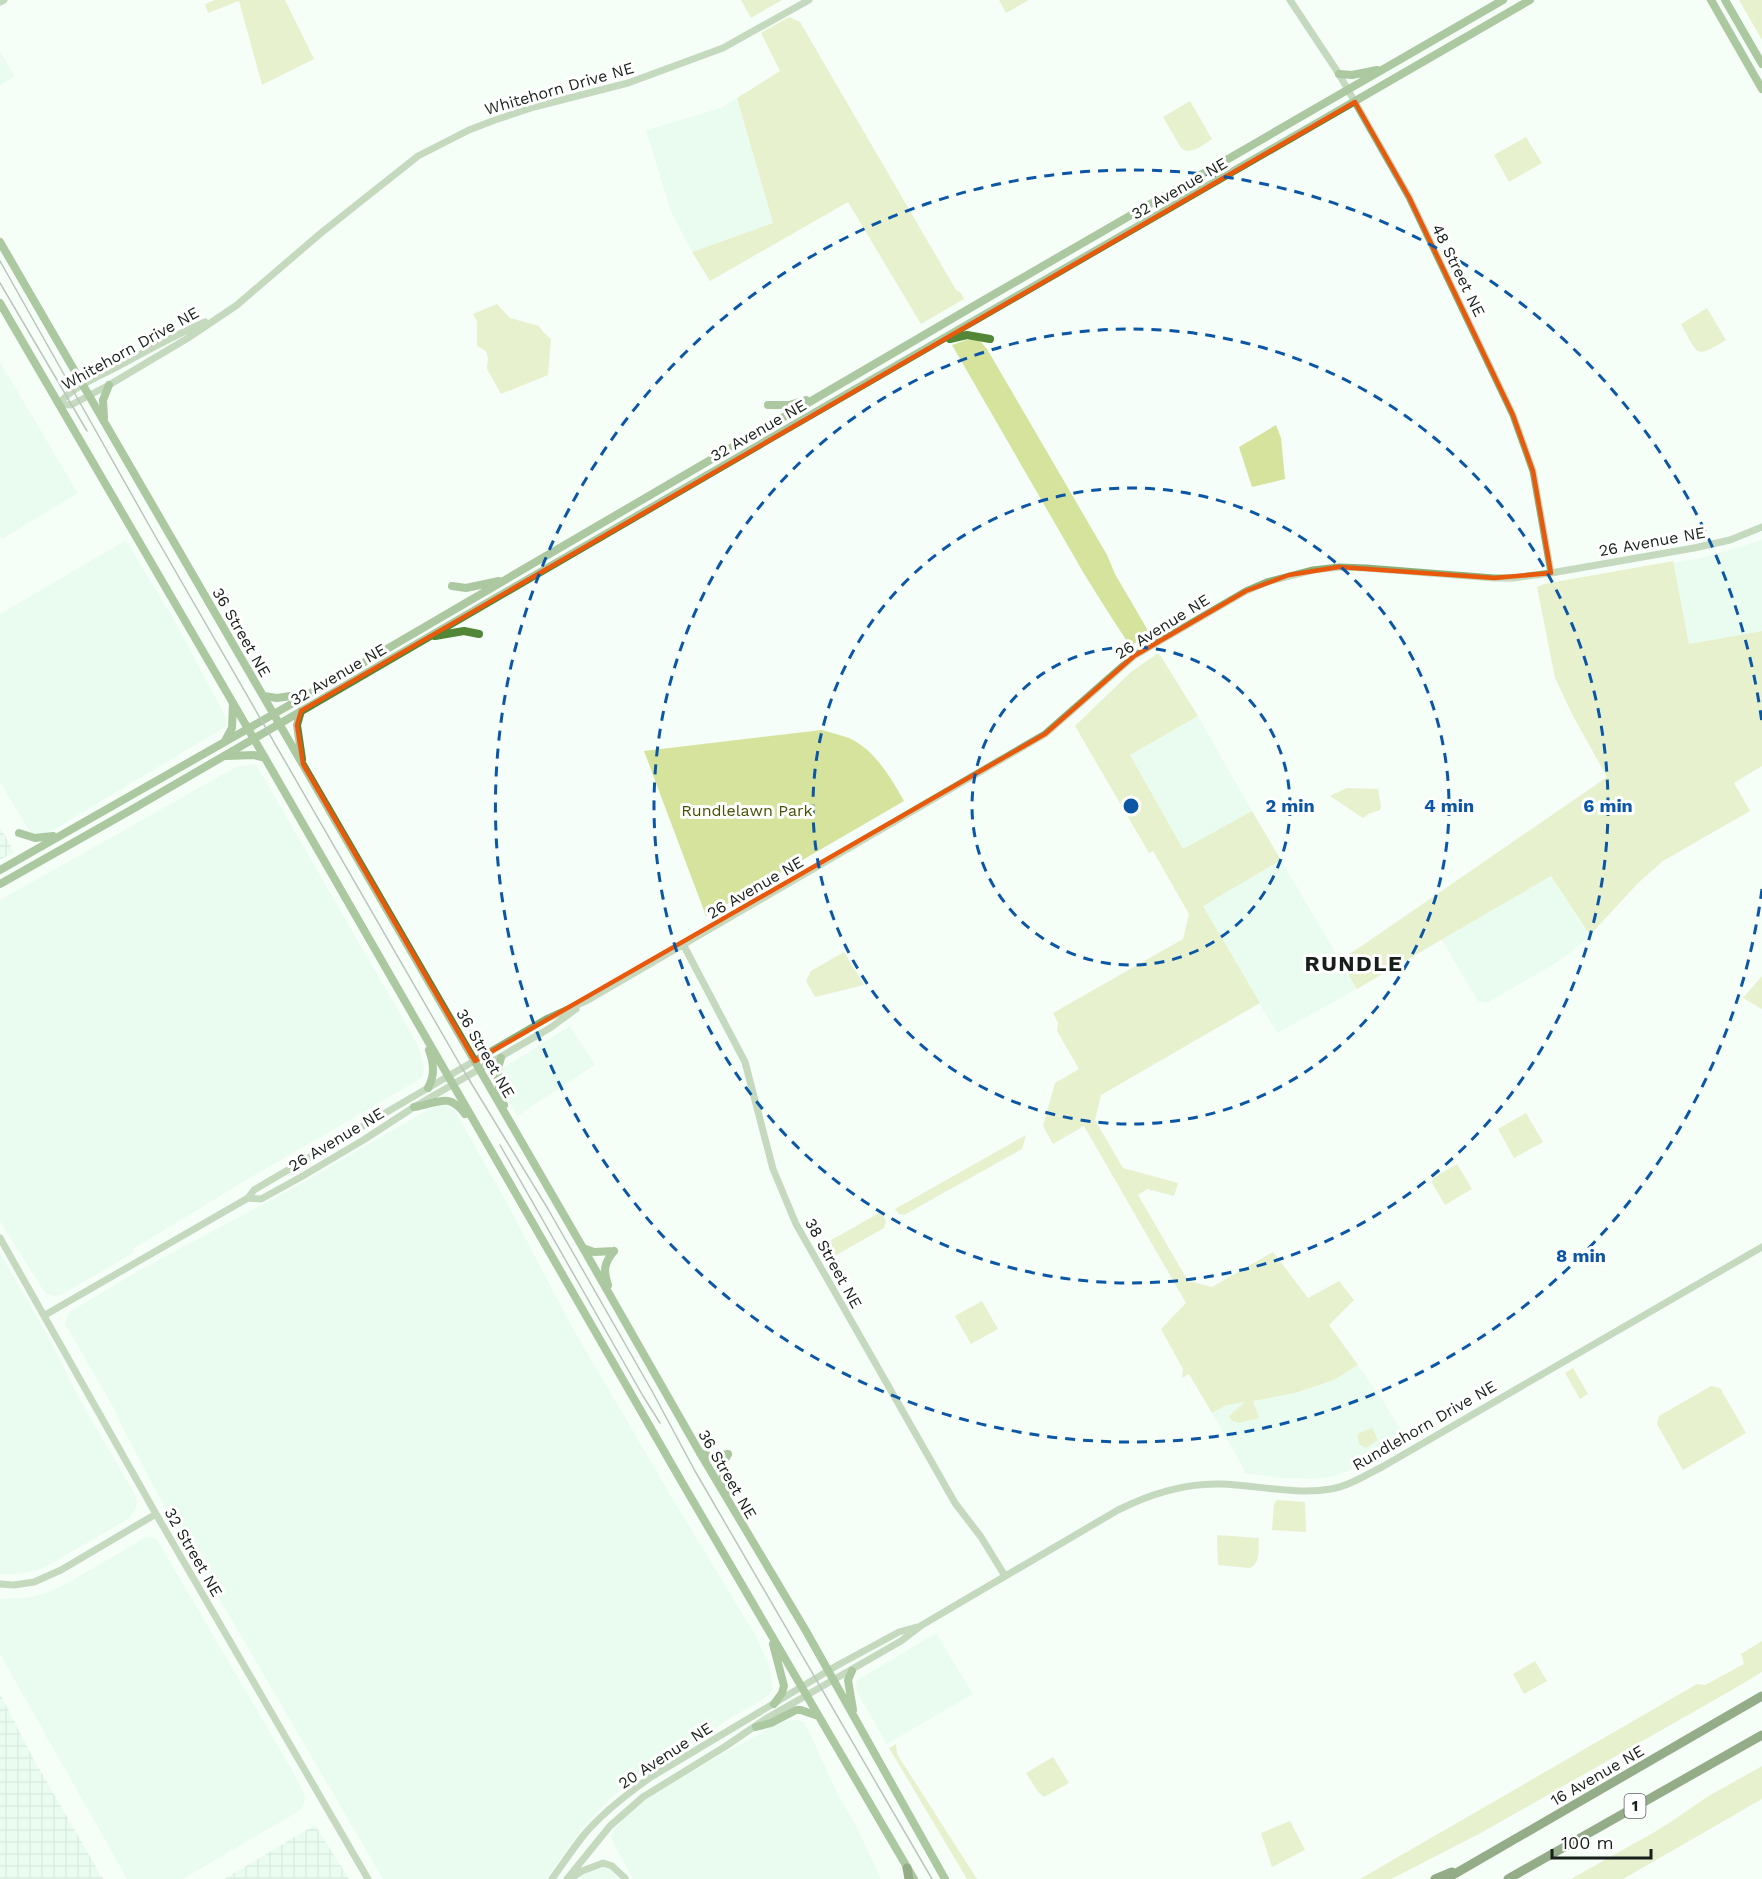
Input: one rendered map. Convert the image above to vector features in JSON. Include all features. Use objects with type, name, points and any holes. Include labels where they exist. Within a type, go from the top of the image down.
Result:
[{"type":"highway","name":"16 Avenue NE","points":[[1446,1879],[1762,1696]]},
{"type":"highway","name":"1","points":[[1508,1879],[1762,1735]]},
{"type":"highway","points":[[1435,1879],[1471,1865]]},
{"type":"highway","points":[[907,1868],[912,1879]]},
{"type":"main road","name":"32 Avenue NE","points":[[0,870],[225,742],[1503,0]]},
{"type":"main road","name":"32 Avenue NE","points":[[0,884],[1530,0]]},
{"type":"main road","points":[[1711,0],[1762,89]]},
{"type":"main road","points":[[1725,0],[1762,64]]},
{"type":"main road","points":[[1339,75],[1366,73],[1387,67]]},
{"type":"main road","name":"36 Street NE","points":[[0,242],[834,1681],[945,1879]]},
{"type":"main road","points":[[0,303],[254,738],[682,1485],[907,1868]]},
{"type":"main road","points":[[937,343],[967,335],[990,339]]},
{"type":"main road","points":[[104,420],[103,400],[109,385]]},
{"type":"main road","points":[[768,405],[789,405],[817,398]]},
{"type":"main road","points":[[452,586],[466,588],[503,581]]},
{"type":"main road","points":[[427,638],[464,631],[479,634]]},
{"type":"main road","points":[[264,696],[285,697],[310,692]]},
{"type":"main road","points":[[225,742],[232,728],[233,703]]},
{"type":"main road","points":[[301,711],[297,725],[303,764]]},
{"type":"main road","points":[[222,757],[254,755],[265,758]]},
{"type":"main road","points":[[19,833],[35,838],[63,833]]},
{"type":"main road","points":[[422,1032],[434,1065],[428,1088]]},
{"type":"main road","points":[[501,1058],[496,1080],[506,1116]]},
{"type":"main road","points":[[414,1107],[428,1105],[439,1100],[453,1101],[478,1129]]},
{"type":"main road","points":[[583,1248],[602,1253],[614,1251],[606,1262],[604,1273],[612,1298]]},
{"type":"main road","points":[[700,1453],[712,1457],[728,1454],[722,1466],[722,1477],[731,1506]]},
{"type":"main road","points":[[769,1631],[784,1686],[774,1704]]},
{"type":"main road","points":[[852,1671],[848,1680],[853,1715]]},
{"type":"main road","points":[[756,1727],[771,1723],[796,1710],[819,1716]]},
{"type":"street","points":[[0,2],[4,0]]},
{"type":"street","name":"Whitehorn Drive NE","points":[[59,404],[70,405],[109,385],[188,338],[237,305],[395,173],[426,152],[469,130],[495,120],[534,107],[628,83],[693,60],[723,48],[809,0]]},
{"type":"street","name":"48 Street NE","points":[[1290,0],[1339,75],[1408,197],[1513,415],[1533,471],[1551,573]]},
{"type":"street","name":"Whitehorn Drive NE","points":[[59,404],[65,396],[184,330],[219,316]]},
{"type":"street","name":"26 Avenue NE","points":[[248,1198],[261,1199],[365,1139],[414,1107],[550,1028],[588,1000],[1045,734],[1134,656],[1246,591],[1267,582],[1313,570],[1339,567],[1513,578],[1694,548],[1730,540],[1762,528]]},
{"type":"street","name":"38 Street NE","points":[[683,944],[745,1062],[773,1169],[796,1224],[956,1503],[1005,1576]]},
{"type":"street","name":"26 Avenue NE","points":[[45,1315],[248,1198],[254,1190],[546,1019],[588,1000]]},
{"type":"street","name":"32 Street NE","points":[[0,1238],[156,1514],[368,1879]]},
{"type":"street","name":"Rundlehorn Drive NE","points":[[820,1688],[852,1671],[901,1641],[919,1627],[1005,1576],[1142,1498],[1195,1485],[1220,1484],[1311,1490],[1332,1489],[1356,1480],[1762,1247]]},
{"type":"street","points":[[0,1584],[14,1585],[34,1582],[156,1514]]},
{"type":"street","name":"Rundlehorn Drive NE","points":[[815,1679],[899,1632],[919,1627]]},
{"type":"street","name":"20 Avenue NE","points":[[569,1879],[610,1826],[634,1803],[756,1727],[804,1691],[815,1679]]},
{"type":"street","name":"20 Avenue NE","points":[[552,1879],[584,1835],[622,1799],[651,1777],[774,1704],[804,1691],[820,1688]]},
{"type":"street","points":[[569,1879],[603,1863],[612,1866],[625,1878]]},
{"type":"highlighted area","points":[[1355,102],[1409,197],[1513,415],[1533,471],[1551,573],[1494,578],[1339,567],[1289,575],[1246,591],[1134,656],[1045,734],[475,1061],[303,764],[297,725],[301,711]]},
{"type":"shaded area","points":[[0,51],[15,76],[0,85]]},
{"type":"shaded area","points":[[737,98],[773,223],[692,252],[671,212],[646,130],[721,108]]},
{"type":"shaded area","points":[[0,362],[78,493],[2,539],[0,536]]},
{"type":"shaded area","points":[[126,540],[174,620],[226,717],[227,726],[35,841],[0,782],[0,614]]},
{"type":"shaded area","points":[[1762,540],[1762,631],[1689,644],[1673,563],[1702,558]]},
{"type":"shaded area","points":[[1198,716],[1252,811],[1183,850],[1130,755]]},
{"type":"shaded area","points":[[256,764],[418,1045],[424,1068],[423,1076],[253,1176],[133,1249],[135,1252],[61,1295],[45,1293],[0,1221],[0,900],[236,767]]},
{"type":"shaded area","points":[[0,827],[14,852],[0,860]]},
{"type":"shaded area","points":[[1281,860],[1357,989],[1277,1033],[1202,906]]},
{"type":"shaded area","points":[[1551,876],[1590,935],[1551,966],[1487,1003],[1478,1001],[1441,939]]},
{"type":"shaded area","points":[[570,1026],[595,1065],[517,1116],[505,1093],[501,1069]]},
{"type":"shaded area","points":[[445,1105],[454,1109],[507,1203],[572,1327],[756,1636],[769,1666],[773,1689],[762,1700],[639,1775],[625,1786],[582,1829],[546,1879],[383,1879],[155,1489],[115,1410],[65,1324],[71,1311],[138,1271],[293,1188],[429,1109]]},
{"type":"shaded area","points":[[0,1253],[48,1336],[81,1402],[136,1496],[137,1502],[136,1509],[128,1519],[39,1570],[16,1574],[0,1574]]},
{"type":"shaded area","points":[[1358,1365],[1407,1439],[1362,1465],[1335,1476],[1315,1479],[1280,1478],[1244,1473],[1244,1469],[1212,1413],[1227,1405],[1295,1393],[1334,1380]]},
{"type":"shaded area","points":[[146,1537],[155,1538],[158,1541],[299,1782],[305,1797],[301,1809],[294,1814],[183,1879],[127,1879],[0,1654],[0,1599],[26,1598],[46,1593],[66,1584]]},
{"type":"shaded area","points":[[936,1633],[973,1694],[887,1744],[857,1693],[856,1681]]},
{"type":"shaded area","points":[[0,1694],[33,1758],[103,1879],[0,1879]]},
{"type":"shaded area","points":[[783,1721],[804,1722],[808,1729],[838,1795],[856,1825],[881,1879],[633,1879],[611,1836],[615,1828],[633,1809],[708,1762]]},
{"type":"shaded area","points":[[315,1825],[349,1879],[224,1879]]},
{"type":"shaded area","points":[[604,1866],[610,1869],[618,1879],[578,1879],[593,1868]]},
{"type":"green space","points":[[215,0],[285,0],[314,59],[262,85],[239,1],[208,13],[205,4]]},
{"type":"green space","points":[[741,0],[782,0],[751,18]]},
{"type":"green space","points":[[999,0],[1029,0],[1006,13]]},
{"type":"green space","points":[[1739,0],[1762,0],[1762,40]]},
{"type":"green space","points":[[789,17],[800,22],[956,290],[964,299],[921,324],[848,202],[710,281],[692,252],[773,223],[737,98],[780,71],[761,33]]},
{"type":"green space","points":[[1190,101],[1212,139],[1197,149],[1189,151],[1181,148],[1163,117]]},
{"type":"green space","points":[[1526,137],[1542,163],[1509,182],[1494,155]]},
{"type":"green space","points":[[497,304],[510,318],[539,326],[551,339],[548,375],[501,394],[487,369],[486,351],[477,346],[477,321],[473,314]]},
{"type":"green space","points":[[1707,308],[1726,340],[1702,352],[1694,348],[1681,324]]},
{"type":"green space","points":[[976,339],[987,349],[1107,555],[1115,574],[1150,634],[1130,646],[1083,572],[952,345]]},
{"type":"green space","points":[[1276,425],[1281,438],[1285,479],[1252,487],[1239,447]]},
{"type":"green space","points":[[1673,561],[1689,644],[1762,631],[1762,766],[1734,783],[1750,811],[1663,861],[1638,883],[1590,935],[1551,876],[1357,989],[1337,956],[1346,956],[1369,941],[1607,777],[1555,678],[1537,587]]},
{"type":"green space","points":[[1157,654],[1160,655],[1198,716],[1130,755],[1183,849],[1252,811],[1281,860],[1203,906],[1260,1003],[1101,1095],[1095,1120],[1123,1168],[1178,1183],[1174,1196],[1147,1189],[1138,1195],[1188,1281],[1212,1287],[1273,1252],[1308,1298],[1339,1281],[1354,1300],[1329,1325],[1358,1365],[1334,1380],[1295,1393],[1253,1401],[1259,1418],[1238,1423],[1231,1420],[1229,1416],[1245,1402],[1227,1405],[1212,1413],[1189,1374],[1182,1378],[1183,1369],[1161,1329],[1186,1303],[1084,1126],[1053,1144],[1043,1126],[1055,1083],[1079,1069],[1057,1031],[1058,1023],[1053,1013],[1183,939],[1189,914],[1153,851],[1149,853],[1075,726],[1131,672]]},
{"type":"green space","name":"Rundlelawn Park","points":[[822,730],[849,738],[867,750],[888,774],[904,801],[706,916],[644,751]]},
{"type":"green space","points":[[1347,788],[1378,789],[1380,810],[1363,818],[1330,796]]},
{"type":"green space","points":[[844,952],[864,985],[815,997],[806,981],[811,971]]},
{"type":"green space","points":[[1762,976],[1762,1009],[1743,998]]},
{"type":"green space","points":[[1526,1113],[1543,1142],[1514,1158],[1498,1129]]},
{"type":"green space","points":[[1026,1135],[1022,1149],[904,1215],[899,1214],[895,1209]]},
{"type":"green space","points":[[1457,1164],[1472,1189],[1445,1205],[1432,1183],[1433,1178]]},
{"type":"green space","points":[[881,1212],[886,1221],[884,1228],[829,1259],[823,1257],[817,1248]]},
{"type":"green space","points":[[982,1301],[998,1329],[971,1344],[955,1316]]},
{"type":"green space","points":[[1573,1368],[1588,1394],[1580,1399],[1565,1373]]},
{"type":"green space","points":[[1711,1386],[1720,1388],[1746,1433],[1683,1470],[1657,1424],[1659,1416]]},
{"type":"green space","points":[[1372,1428],[1378,1440],[1366,1448],[1359,1444],[1357,1436]]},
{"type":"green space","points":[[1277,1500],[1305,1502],[1306,1532],[1272,1530],[1274,1504]]},
{"type":"green space","points":[[1217,1535],[1259,1538],[1258,1555],[1254,1566],[1250,1568],[1218,1565]]},
{"type":"green space","points":[[1762,1641],[1762,1672],[1732,1690],[1479,1834],[1391,1879],[1360,1879],[1697,1684],[1705,1685],[1744,1664],[1741,1654]]},
{"type":"green space","points":[[1535,1661],[1547,1681],[1524,1694],[1513,1674]]},
{"type":"green space","points":[[896,1744],[897,1754],[977,1879],[967,1879],[889,1748]]},
{"type":"green space","points":[[1053,1757],[1069,1783],[1044,1797],[1026,1773]]},
{"type":"green space","points":[[1762,1766],[1762,1799],[1623,1879],[1571,1879],[1651,1834],[1707,1797]]},
{"type":"green space","points":[[1290,1821],[1305,1850],[1272,1867],[1261,1833]]},
{"type":"tram line","points":[[0,261],[154,534],[462,1068],[548,1209],[695,1471],[932,1879]]},
{"type":"tram line","points":[[0,283],[87,431]]},
{"type":"tram line","points":[[500,1145],[660,1423]]},
{"type":"district","name":"RUNDLE","points":[[1354,963]]}]
